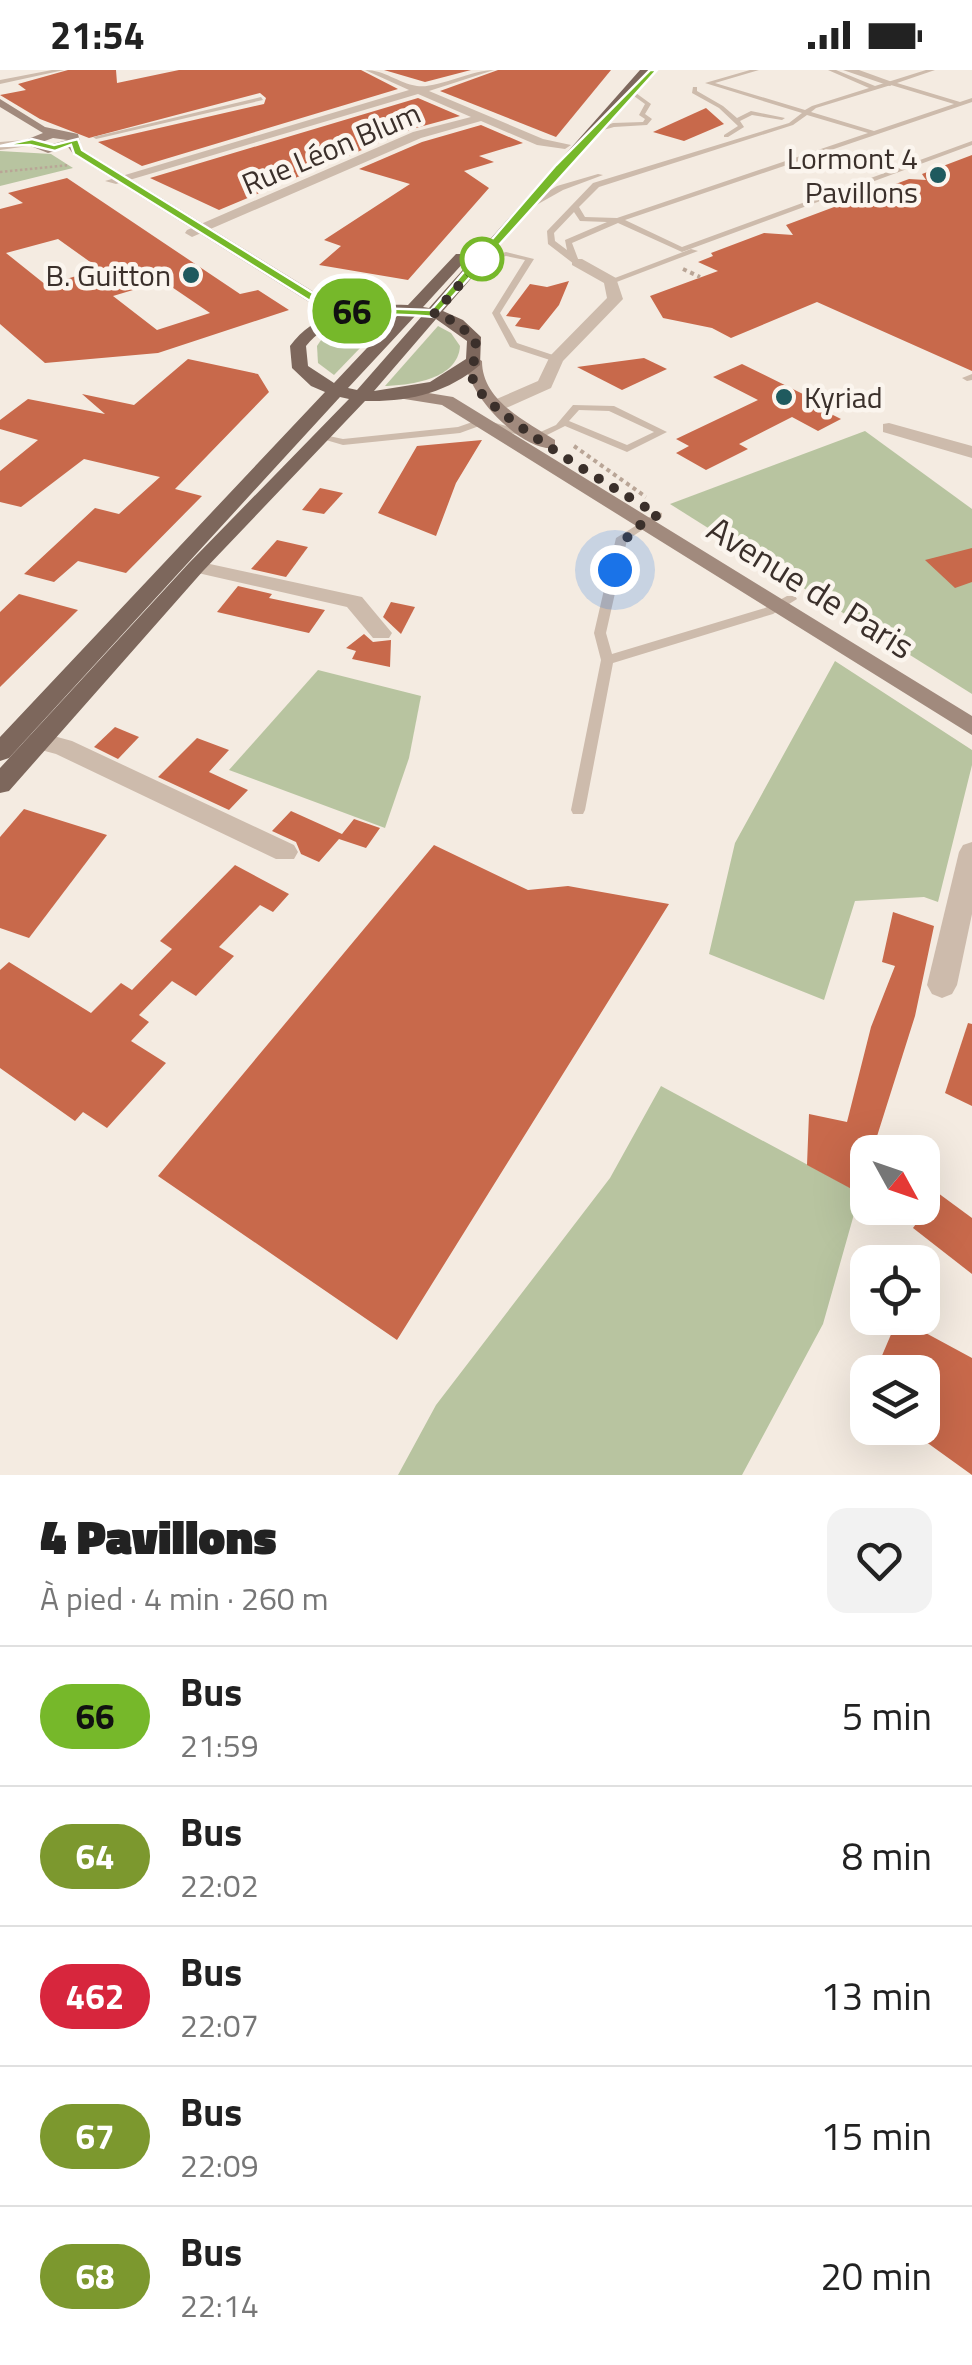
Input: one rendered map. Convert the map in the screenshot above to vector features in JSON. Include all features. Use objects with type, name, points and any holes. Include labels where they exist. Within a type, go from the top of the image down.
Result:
[{"type":"main road","points":[[0,784],[196,568],[324,438],[362,394],[413,310],[564,145],[632,77],[649,70]]},
{"type":"main road","points":[[0,752],[338,390],[434,314],[591,133],[632,77]]},
{"type":"main road","points":[[0,102],[41,129],[75,141]]},
{"type":"main road","points":[[0,110],[48,149],[116,180]]},
{"type":"main road","points":[[34,140],[58,134]]},
{"type":"main road","points":[[75,141],[78,152],[116,180],[312,308],[319,319],[318,326]]},
{"type":"main road","points":[[48,149],[75,141]]},
{"type":"main road","points":[[197,232],[322,304],[360,312],[413,310],[434,314],[471,334],[477,347],[474,362],[448,382],[404,394],[338,390],[306,374],[296,360],[298,346],[318,326],[360,312]]},
{"type":"main road","name":"Avenue de Paris","points":[[474,362],[473,382],[498,405],[972,727]]},
{"type":"main road","name":"Avenue de Paris","points":[[404,394],[447,402],[651,512]]},
{"type":"main road","name":"Avenue de Paris","points":[[786,603],[972,710]]},
{"type":"street","points":[[370,70],[541,142],[564,145]]},
{"type":"street","points":[[116,180],[489,70]]},
{"type":"street","points":[[848,70],[890,83]]},
{"type":"street","name":"Rue Léon Blum","points":[[197,232],[417,135],[482,117]]},
{"type":"street","points":[[0,146],[34,140]]},
{"type":"street","points":[[498,405],[539,389],[548,355],[610,307],[616,293],[611,281],[576,262]]},
{"type":"street","points":[[889,428],[972,452]]},
{"type":"street","points":[[196,568],[354,602],[381,633]]},
{"type":"street","points":[[39,740],[62,747],[286,852]]},
{"type":"street","points":[[942,985],[972,852]]},
{"type":"lane","points":[[0,82],[61,70]]},
{"type":"lane","points":[[695,88],[756,70]]},
{"type":"lane","points":[[831,70],[874,88]]},
{"type":"lane","points":[[910,70],[921,73]]},
{"type":"lane","points":[[576,262],[549,238],[596,185],[778,127],[804,112],[932,70]]},
{"type":"lane","points":[[591,133],[613,125],[645,124],[649,119],[642,115],[648,104],[632,77]]},
{"type":"lane","points":[[890,83],[960,104]]},
{"type":"lane","points":[[708,84],[875,133]]},
{"type":"lane","points":[[695,88],[782,118],[778,127]]},
{"type":"lane","points":[[528,206],[560,188],[742,129],[737,120],[694,92],[695,88]]},
{"type":"lane","points":[[96,137],[260,99]]},
{"type":"lane","points":[[576,262],[568,242],[618,220],[972,100]]},
{"type":"lane","points":[[737,120],[768,103]]},
{"type":"lane","points":[[575,207],[576,214],[588,220],[618,220],[682,250],[972,147]]},
{"type":"lane","points":[[611,281],[972,147]]},
{"type":"lane","points":[[480,261],[506,254],[530,259],[496,313],[512,344],[548,355]]},
{"type":"lane","points":[[324,438],[343,442],[460,430],[481,422],[544,434],[564,422],[576,407],[611,408],[662,432],[628,449],[564,422]]},
{"type":"lane","points":[[578,810],[607,660],[600,633],[622,538],[651,512]]},
{"type":"lane","points":[[607,660],[786,603]]},
{"type":"path","points":[[0,172],[82,162]]},
{"type":"path","points":[[544,434],[651,512]]},
{"type":"green space","points":[[0,151],[51,154],[73,168],[0,186]]},
{"type":"green space","points":[[390,317],[334,375],[318,363],[317,346],[331,331],[359,320]]},
{"type":"green space","points":[[438,326],[451,333],[460,346],[451,366],[420,382],[385,386]]},
{"type":"green space","points":[[865,431],[972,509],[972,694],[670,504]]},
{"type":"green space","points":[[835,661],[972,750],[972,765],[938,902],[924,897],[855,901],[824,1000],[709,954],[735,843]]},
{"type":"green space","points":[[318,670],[421,696],[409,758],[385,828],[229,770]]},
{"type":"green space","points":[[661,1086],[850,1188],[851,1225],[823,1324],[742,1475],[398,1475],[436,1405],[610,1178]]},
{"type":"building","points":[[68,70],[116,70],[117,83],[179,70],[361,70],[398,89],[142,166],[98,142],[264,104],[266,98],[260,93],[89,138],[40,119],[0,95],[26,90],[18,84]]},
{"type":"building","points":[[384,70],[471,70],[425,82]]},
{"type":"building","points":[[498,70],[611,70],[556,137],[440,91]]},
{"type":"building","points":[[418,98],[460,116],[412,129],[219,210],[150,178]]},
{"type":"building","points":[[706,108],[724,124],[684,141],[653,132]]},
{"type":"building","points":[[481,125],[523,143],[479,156],[494,162],[464,171],[489,188],[408,280],[319,265],[341,246],[324,240],[410,184],[359,169],[422,142]]},
{"type":"building","points":[[972,155],[972,371],[817,302],[731,338],[712,328],[663,318],[650,296],[718,271],[698,262],[713,256],[711,253],[764,233],[793,235],[786,225],[909,179],[926,180],[922,174]]},
{"type":"building","points":[[67,178],[240,294],[258,290],[289,310],[158,353],[45,363],[0,324],[0,209],[23,203],[8,193]],"holes":[[[58,239],[100,269],[46,285],[6,253]],[[163,281],[210,313],[157,330],[113,296]]]},
{"type":"building","points":[[569,281],[559,305],[539,330],[515,326],[521,318],[506,316],[530,284],[547,287]]},
{"type":"building","points":[[644,358],[667,369],[622,390],[577,367]]},
{"type":"building","points":[[188,359],[258,374],[269,392],[175,489],[202,496],[126,573],[78,561],[54,582],[24,574],[95,508],[119,514],[160,477],[84,459],[21,507],[0,502],[0,471],[38,440],[0,429],[0,420],[28,399],[105,414],[82,394],[134,405]]},
{"type":"building","points":[[742,364],[813,399],[807,402],[841,419],[818,431],[792,417],[739,444],[748,449],[706,470],[676,453],[689,446],[676,439],[758,400],[713,377]]},
{"type":"building","points":[[482,440],[456,483],[436,536],[378,513],[417,446]]},
{"type":"building","points":[[320,488],[343,493],[324,514],[302,510]]},
{"type":"building","points":[[277,540],[308,547],[286,577],[251,569]]},
{"type":"building","points":[[972,548],[972,582],[955,588],[925,560]]},
{"type":"building","points":[[238,586],[272,594],[269,598],[325,610],[309,633],[217,612]]},
{"type":"building","points":[[19,594],[78,610],[0,687],[0,612]]},
{"type":"building","points":[[391,602],[415,607],[401,634],[383,617]]},
{"type":"building","points":[[364,634],[373,642],[391,640],[390,667],[352,659],[356,651],[346,648]]},
{"type":"building","points":[[115,727],[139,737],[118,759],[94,747]]},
{"type":"building","points":[[197,738],[229,750],[209,772],[248,790],[229,810],[158,777]]},
{"type":"building","points":[[24,809],[107,835],[29,938],[0,928],[0,837]]},
{"type":"building","points":[[291,811],[342,834],[354,819],[380,828],[366,848],[339,839],[319,862],[301,854],[296,842],[272,831]]},
{"type":"building","points":[[434,845],[528,890],[568,886],[669,904],[397,1340],[158,1176]]},
{"type":"building","points":[[235,865],[289,894],[273,912],[260,905],[219,947],[234,956],[196,996],[172,981],[139,1015],[149,1022],[131,1041],[166,1063],[107,1128],[83,1112],[75,1121],[0,1068],[0,970],[9,962],[91,1013],[121,983],[132,990],[172,949],[160,941]]},
{"type":"building","points":[[893,912],[934,926],[915,1016],[877,1135],[850,1135],[850,1188],[807,1165],[809,1114],[847,1122],[871,1027],[895,966],[882,962]]},
{"type":"building","points":[[968,1023],[972,1024],[972,1106],[945,1093]]},
{"type":"building","points":[[940,1194],[972,1218],[972,1274],[940,1249],[940,1245],[913,1228],[940,1225]]},
{"type":"building","points":[[891,1335],[929,1335],[972,1358],[972,1475],[930,1445],[940,1445],[940,1355],[882,1355]]},
{"type":"bus line","name":"66","points":[[0,146],[32,142],[35,147],[55,148],[75,141],[78,152],[322,304],[360,312],[400,309],[434,314],[560,167],[652,70]]},
{"type":"place","name":"Lormont 4 Pavillons","points":[[938,175]]},
{"type":"place","name":"B. Guitton","points":[[191,275]]},
{"type":"place","name":"Kyriad","points":[[784,397]]},
{"type":"route","points":[[482,259],[434,314],[456,322],[475,340],[477,354],[472,373],[478,389],[537,436],[658,515],[633,527],[622,538],[615,570]]}]
